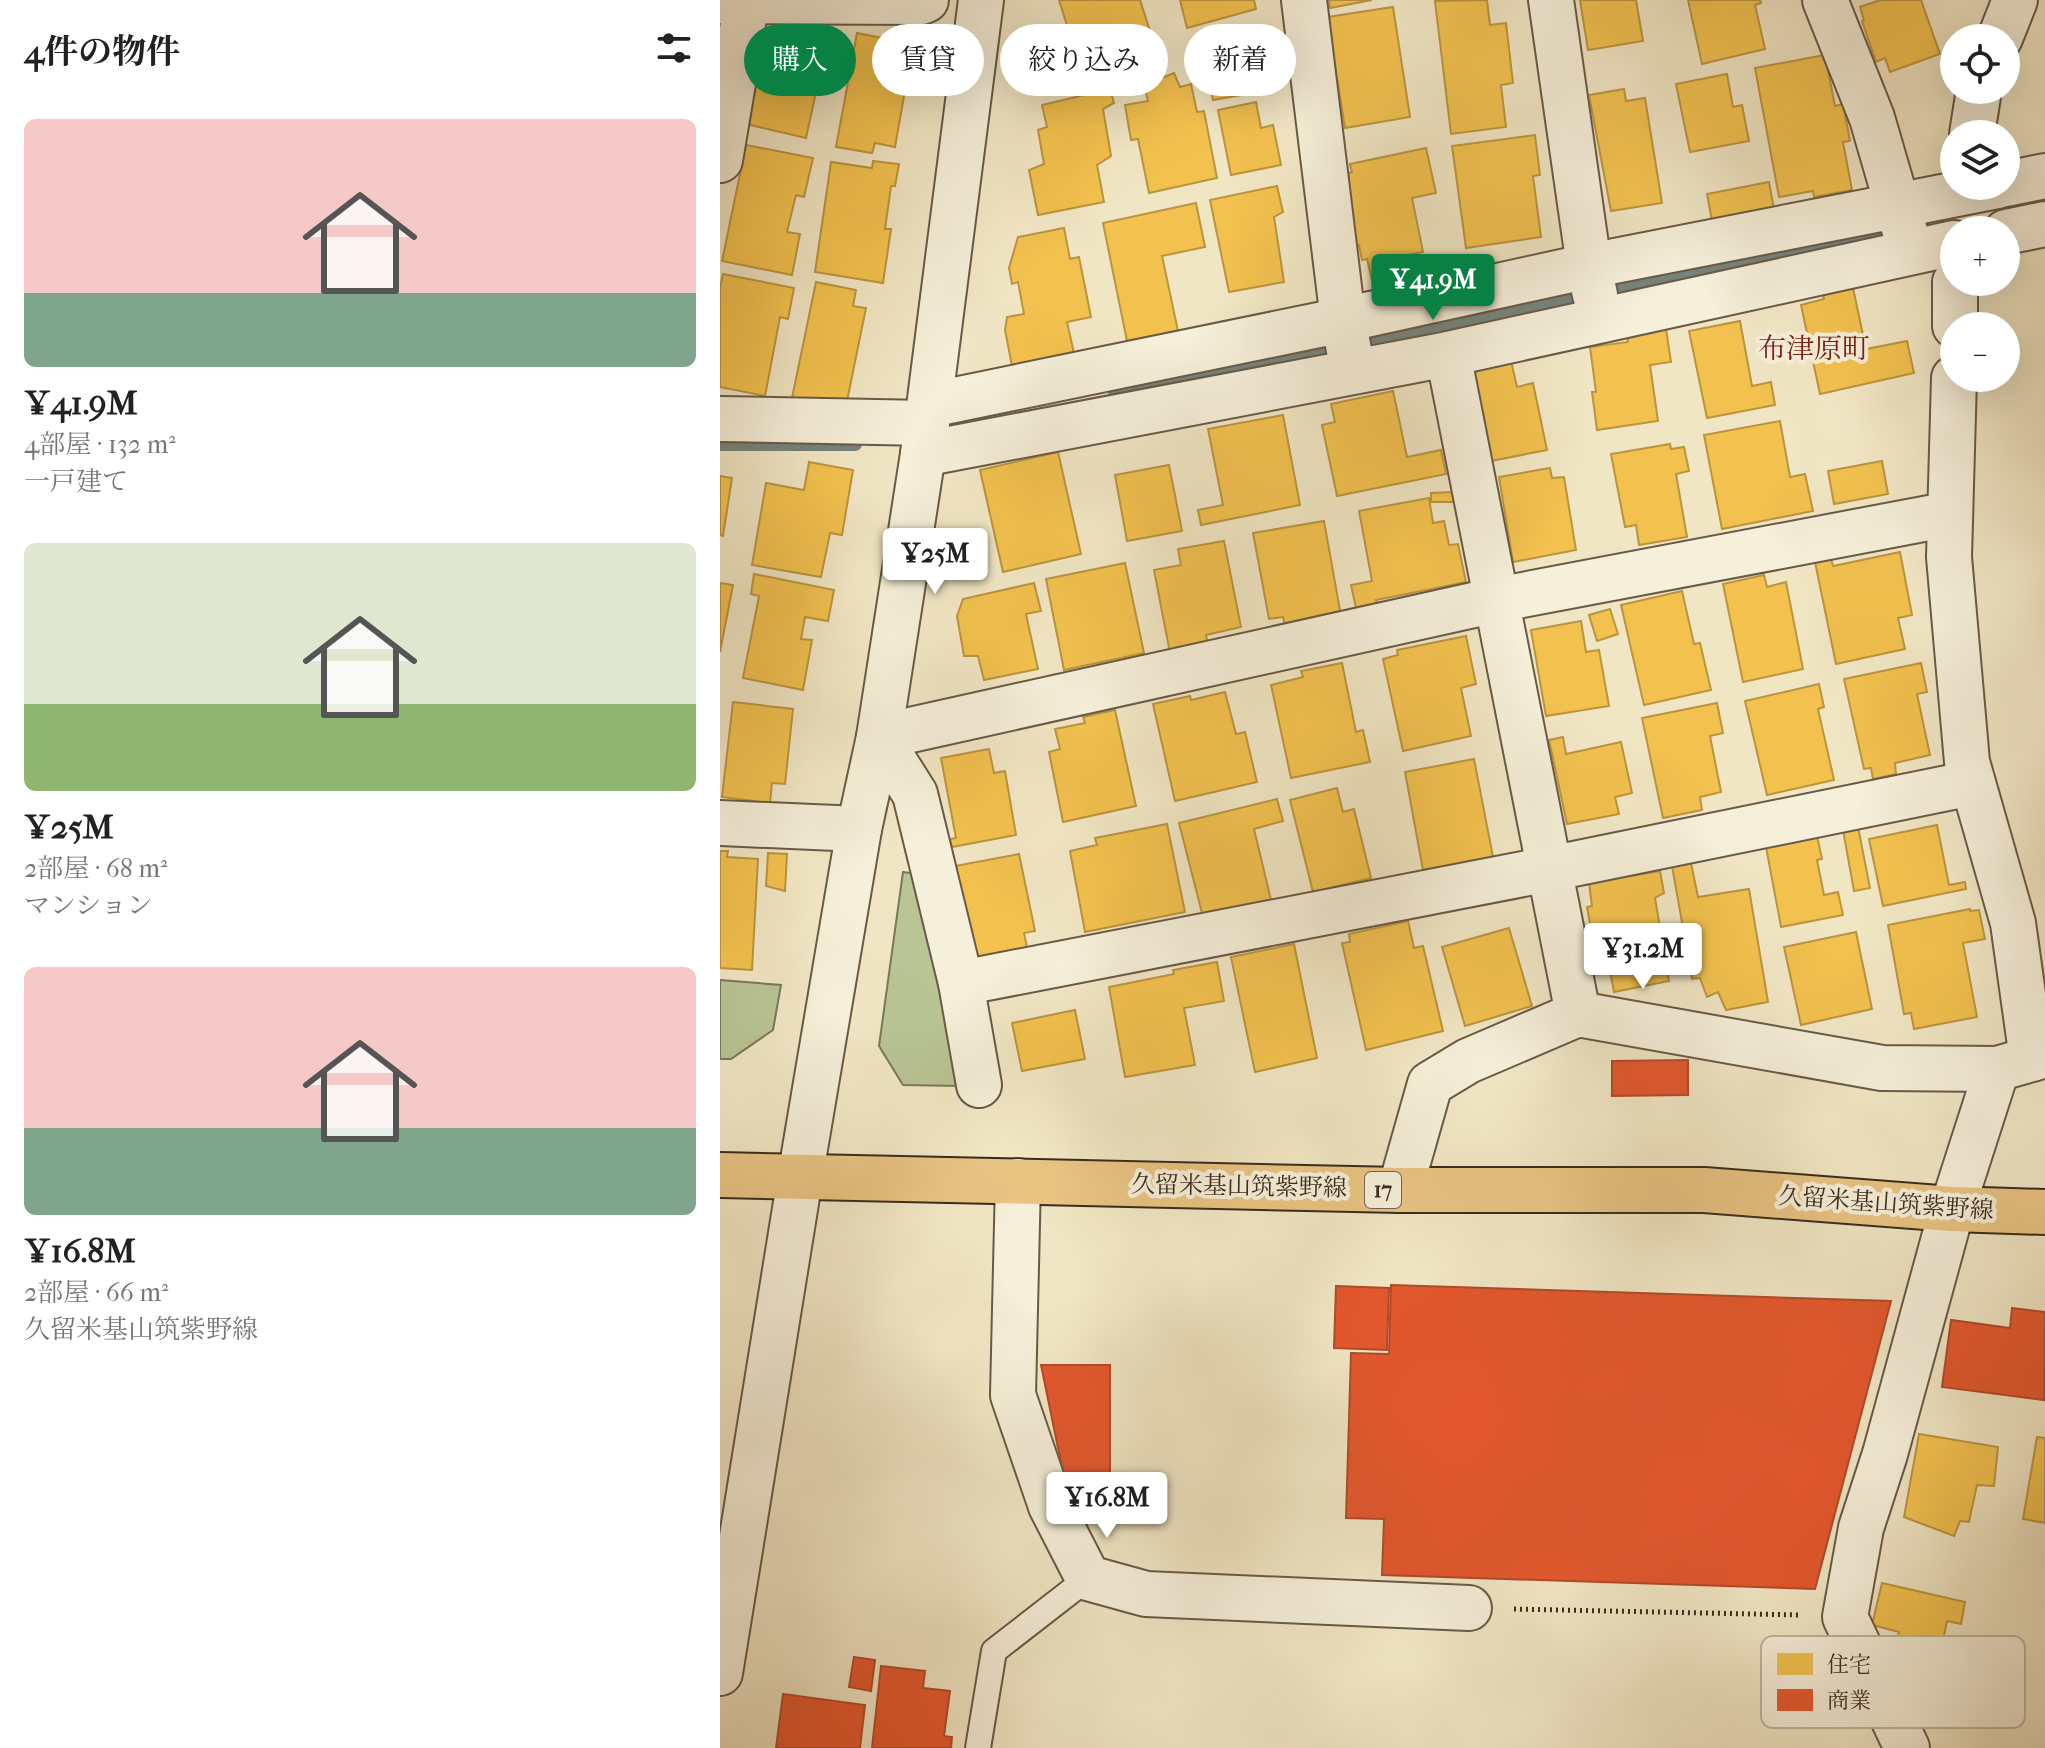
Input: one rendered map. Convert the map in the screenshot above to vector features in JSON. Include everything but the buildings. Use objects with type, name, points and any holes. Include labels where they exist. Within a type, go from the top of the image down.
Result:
[{"type":"main road","name":"久留米基山筑紫野線","points":[[720,1175],[1400,1190],[1704,1190],[1952,1209],[2045,1212]]},
{"type":"street","points":[[720,160],[747,0]]},
{"type":"street","points":[[720,1],[926,0]]},
{"type":"street","points":[[720,1673],[859,829],[879,737],[927,427],[981,0]]},
{"type":"street","points":[[1304,0],[1343,320],[1353,372]]},
{"type":"street","points":[[1551,0],[1589,266],[1601,320]]},
{"type":"street","points":[[1825,0],[1872,118],[1911,253]]},
{"type":"street","points":[[2006,24],[2015,0]]},
{"type":"street","points":[[2020,181],[2045,176]]},
{"type":"street","points":[[927,427],[1343,320],[1589,266],[1898,206],[1961,200]]},
{"type":"street","points":[[2020,229],[2045,224]]},
{"type":"street","points":[[720,419],[927,427],[1353,372],[1940,246]]},
{"type":"street","points":[[1448,354],[1578,1014]]},
{"type":"street","points":[[1854,1636],[1845,1617],[1861,1528],[1885,1454],[1952,1209],[2024,1061],[2013,923],[1967,762],[1949,557],[1954,392]]},
{"type":"street","points":[[879,737],[1496,600],[1950,514]]},
{"type":"street","points":[[879,737],[915,794],[961,983],[979,1085]]},
{"type":"street","points":[[961,983],[1972,783]]},
{"type":"street","points":[[720,823],[859,829]]},
{"type":"street","points":[[1400,1190],[1430,1084],[1468,1061],[1578,1014],[1882,1068],[2024,1061]]},
{"type":"street","points":[[1018,1181],[1013,1395],[1051,1506],[1088,1578],[1146,1594],[1469,1608]]},
{"type":"street","points":[[1898,1728],[1907,1748]]},
{"type":"lane","points":[[978,1748],[994,1651],[1088,1578]]},
{"type":"path","points":[[1469,1608],[1845,1617]]},
{"type":"green space","points":[[903,872],[917,874],[961,1086],[903,1085],[879,1046]]},
{"type":"green space","points":[[720,980],[781,985],[773,1030],[731,1059],[720,1059]]},
{"type":"waterway","points":[[2010,207],[2045,199]]},
{"type":"waterway","points":[[1612,290],[1879,233]]},
{"type":"waterway","points":[[1367,341],[1573,298]]},
{"type":"waterway","points":[[1115,395],[1329,349]]},
{"type":"waterway","points":[[720,444],[855,444]]},
{"type":"district","name":"布津原町","points":[[1814,348]]}]
